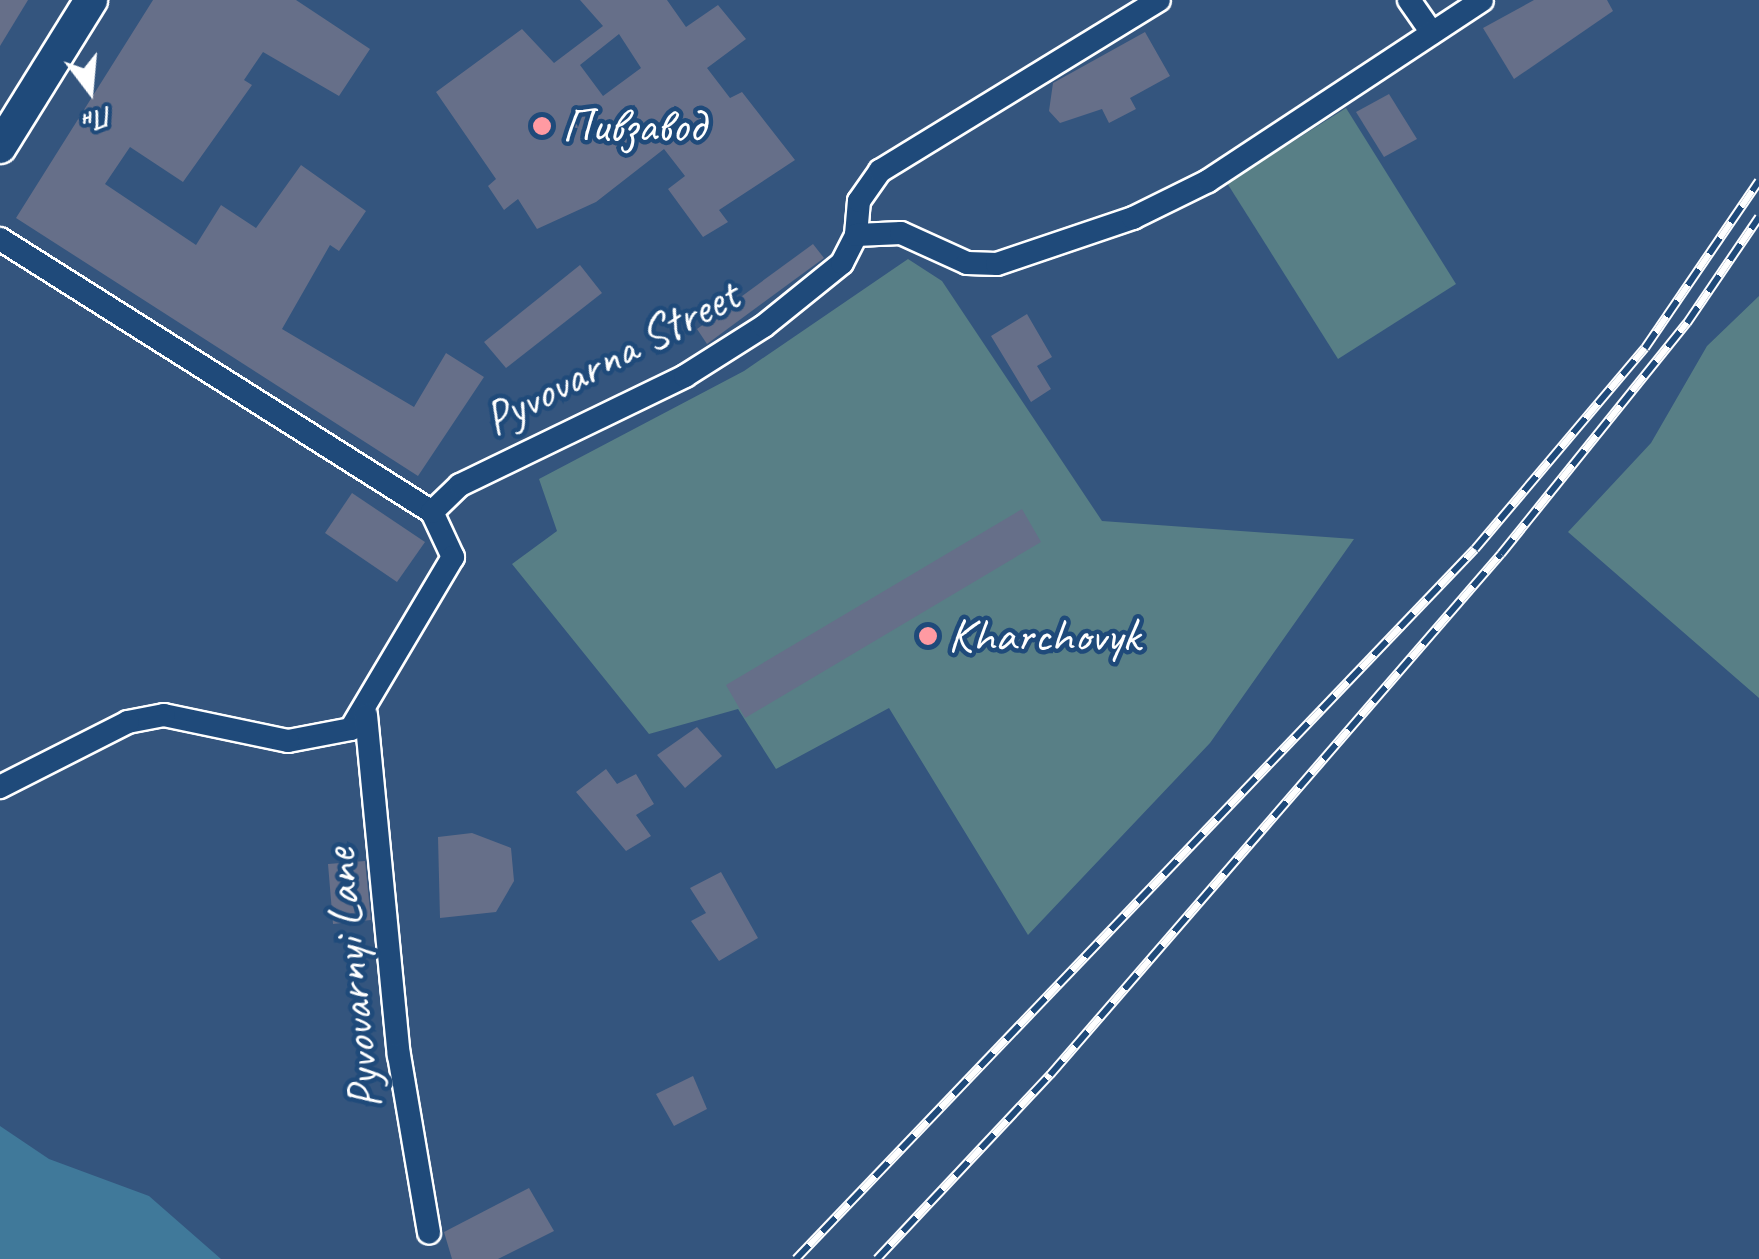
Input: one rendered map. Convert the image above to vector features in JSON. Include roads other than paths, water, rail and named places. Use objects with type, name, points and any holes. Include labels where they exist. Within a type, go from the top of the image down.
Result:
[{"type":"main road","points":[[0,148],[91,0]]},
{"type":"street","points":[[1159,0],[880,172],[859,201],[856,235],[901,233],[967,263],[1042,251],[1208,181],[1482,0]]},
{"type":"street","points":[[1409,0],[1432,33]]},
{"type":"street","name":"Pyvovarna Street","points":[[432,512],[460,485],[685,376],[764,326],[842,263],[856,235]]},
{"type":"street","points":[[0,240],[432,512],[453,558],[366,715],[352,730],[306,742],[164,715],[128,722],[0,787]]},
{"type":"street","name":"Pyvovarnyi Lane","points":[[366,715],[399,1055],[429,1232]]},
{"type":"water","points":[[0,1126],[49,1159],[149,1196],[221,1259],[0,1259]]},
{"type":"railway","points":[[796,1259],[1475,549],[1645,348],[1759,181]]},
{"type":"railway","points":[[877,1259],[1050,1075],[1501,554],[1687,323],[1759,217]]},
{"type":"place","name":"Пивзавод","points":[[542,126]]},
{"type":"place","name":"Kharchovyk","points":[[928,636]]}]
